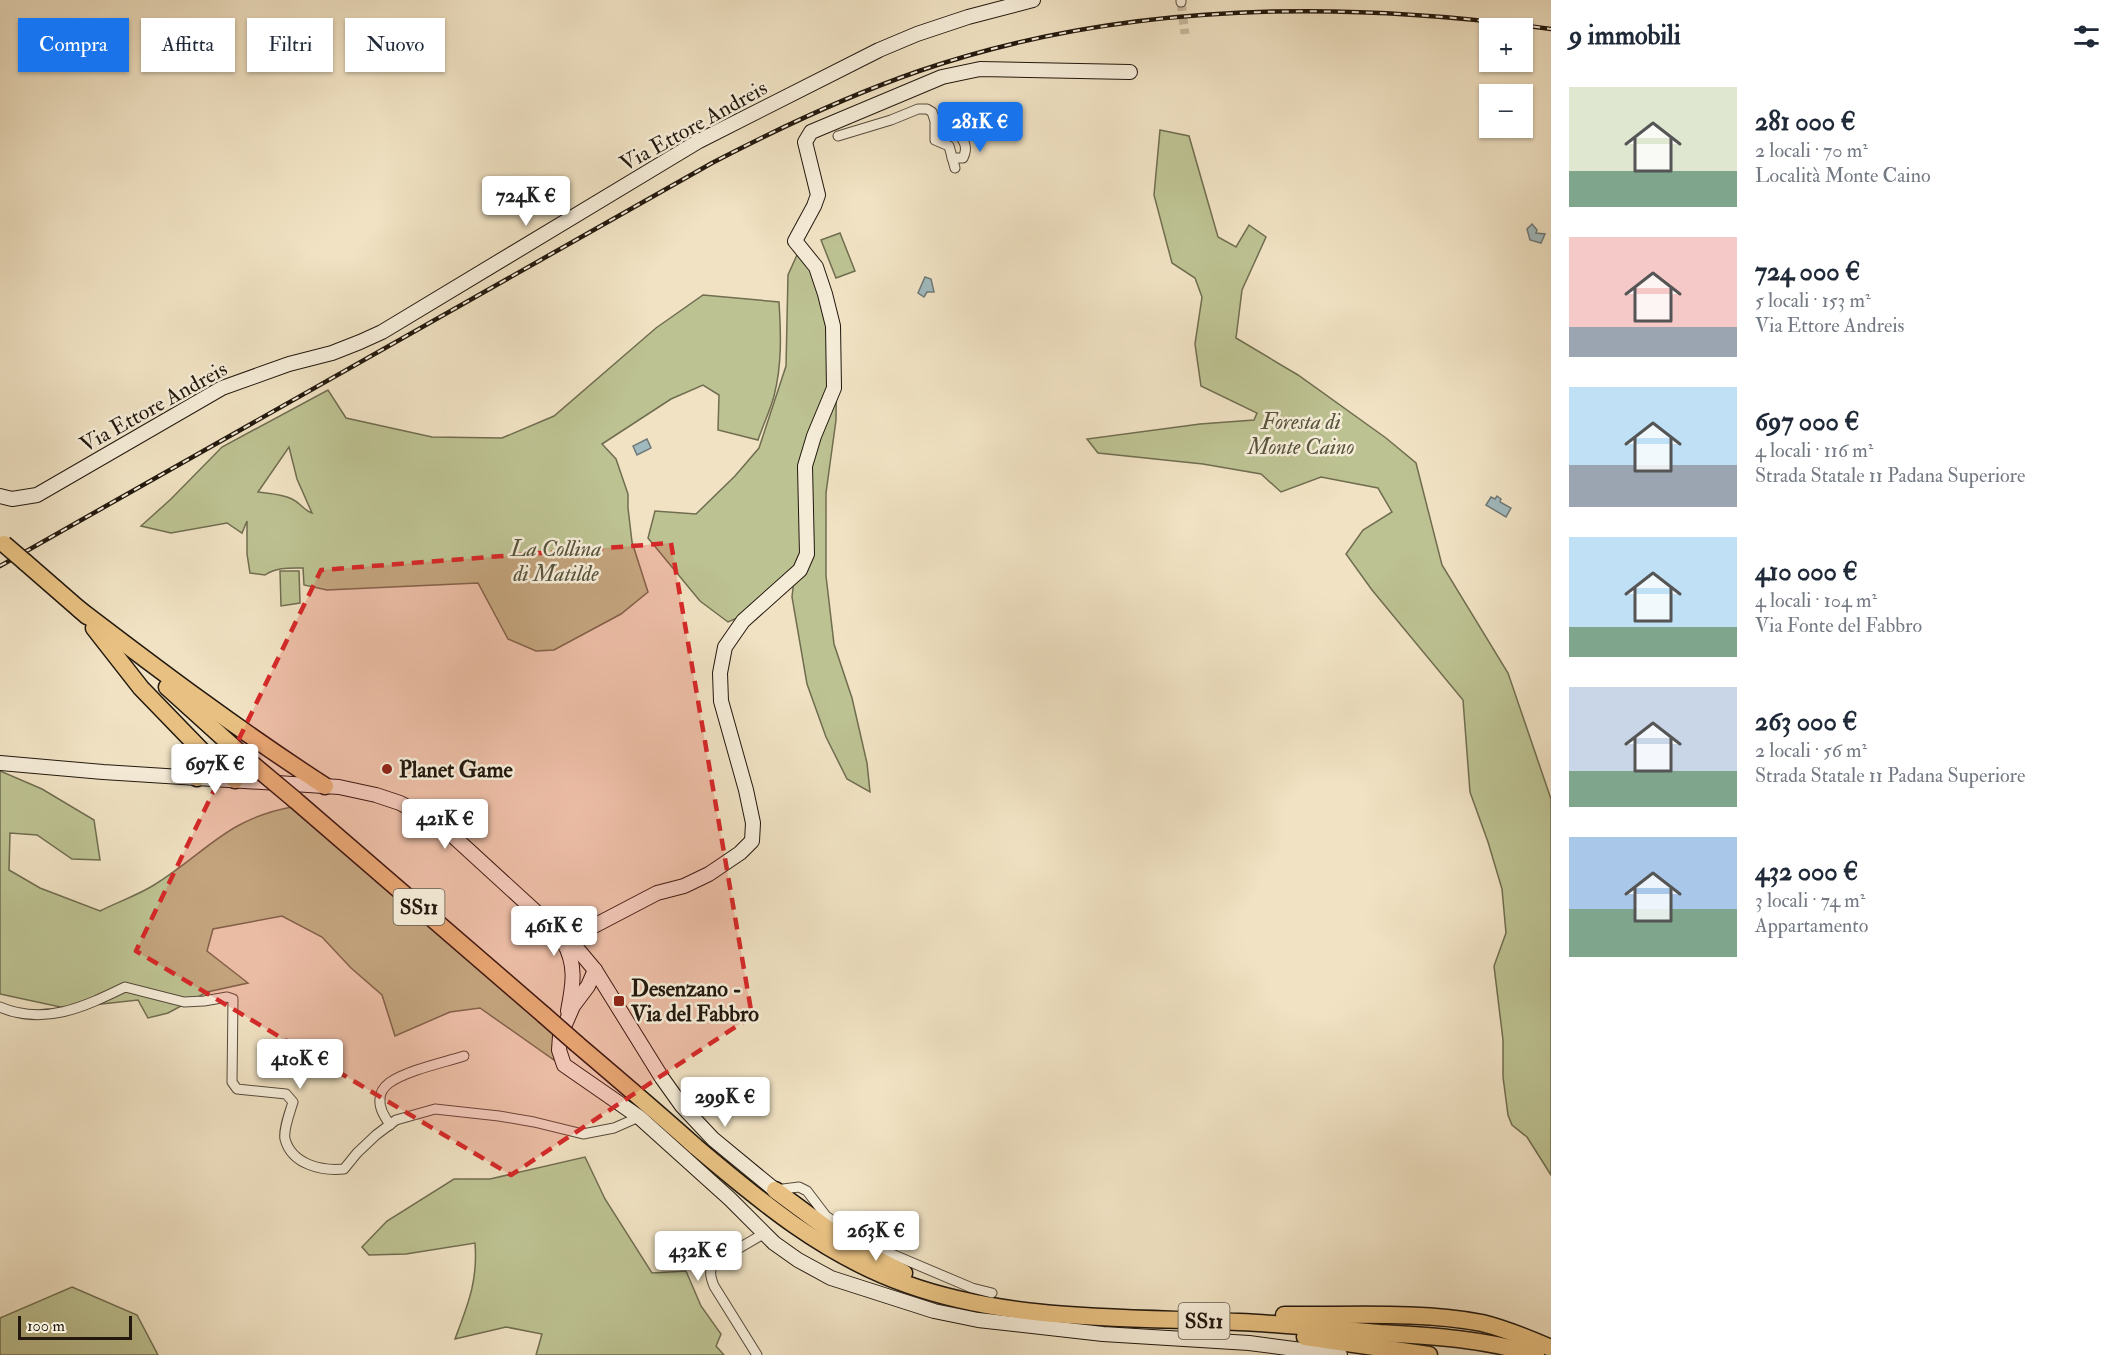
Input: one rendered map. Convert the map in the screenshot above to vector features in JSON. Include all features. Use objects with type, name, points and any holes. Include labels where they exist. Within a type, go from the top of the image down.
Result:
[{"type":"highway","name":"SS11","points":[[2,542],[251,763],[732,1177],[792,1225],[847,1259],[887,1277],[935,1293],[986,1298],[1086,1318],[1241,1322],[1419,1335],[1494,1344],[1536,1355]]},
{"type":"highway","points":[[79,609],[141,688],[204,753],[235,780]]},
{"type":"highway","points":[[79,609],[278,756],[325,786]]},
{"type":"highway","points":[[197,778],[204,753]]},
{"type":"highway","points":[[775,1190],[868,1256],[908,1274],[986,1298]]},
{"type":"highway","points":[[1086,1318],[1147,1313],[1444,1318],[1506,1330],[1551,1348]]},
{"type":"highway","points":[[1086,1318],[1122,1324],[1249,1330],[1429,1355]]},
{"type":"street","name":"Via Ettore Andreis","points":[[0,496],[12,499],[37,495],[222,388],[332,352],[382,332],[699,141],[879,50],[968,17],[1033,0]]},
{"type":"street","points":[[568,939],[657,893],[684,886],[710,874],[740,853],[752,841],[753,823],[721,701],[720,673],[725,647],[743,621],[800,570],[807,554],[805,466],[814,436],[834,388],[833,326],[825,294],[816,267],[795,242],[818,195],[805,142],[811,132],[942,77],[980,69],[1130,72]]},
{"type":"street","points":[[838,136],[918,109],[927,109],[932,112],[935,121],[935,140],[949,146],[954,163],[963,158],[967,150],[966,143],[953,127],[954,118],[958,112],[967,110]]},
{"type":"street","points":[[0,763],[325,786],[376,795],[400,803],[441,825],[568,939],[595,970],[682,1106],[714,1139],[775,1190]]},
{"type":"street","points":[[553,927],[571,958],[574,974],[566,1019],[559,1042],[564,1065],[639,1117],[774,1243],[798,1260],[831,1278],[934,1311],[978,1320],[1091,1333],[1250,1344],[1340,1355]]},
{"type":"street","points":[[573,983],[595,970]]},
{"type":"street","points":[[566,1019],[595,970]]},
{"type":"street","points":[[0,1007],[15,1013],[34,1016],[59,1012],[97,1001],[125,987],[184,1002],[227,997],[233,999],[232,1082],[237,1089],[286,1094],[293,1102],[284,1138],[291,1151],[310,1167],[328,1171],[344,1169],[357,1153],[396,1120],[435,1108],[523,1120],[583,1134],[614,1128],[639,1117]]},
{"type":"street","points":[[582,995],[596,992],[609,994]]},
{"type":"street","points":[[390,1125],[382,1112],[380,1103],[384,1087],[418,1070],[464,1056]]},
{"type":"street","points":[[614,1128],[620,1119],[623,1106]]},
{"type":"street","points":[[757,1355],[714,1286],[710,1274],[712,1265],[717,1261],[765,1233]]},
{"type":"highlighted area","points":[[671,543],[752,1016],[511,1175],[136,951],[321,570]]},
{"type":"green space","name":"Foresta di Monte Caino","points":[[1160,130],[1189,136],[1218,237],[1236,247],[1249,225],[1266,237],[1242,290],[1236,338],[1298,375],[1386,438],[1416,463],[1442,565],[1508,673],[1551,799],[1551,1175],[1527,1137],[1512,1125],[1508,1115],[1503,1077],[1503,1040],[1494,966],[1506,933],[1502,889],[1470,792],[1463,700],[1372,590],[1346,554],[1363,530],[1392,512],[1378,488],[1321,477],[1281,492],[1261,474],[1203,464],[1098,453],[1087,439],[1200,424],[1254,420],[1257,413],[1201,386],[1195,344],[1202,297],[1195,278],[1172,263],[1154,195]]},
{"type":"green space","points":[[840,233],[855,271],[836,278],[821,240]]},
{"type":"green space","points":[[801,246],[837,339],[836,420],[826,493],[826,576],[834,644],[852,698],[867,763],[870,792],[847,779],[826,737],[807,684],[792,597],[794,579],[765,606],[728,622],[700,601],[648,538],[655,511],[696,514],[735,476],[759,448],[786,366],[788,275]]},
{"type":"green space","name":"La Collina di Matilde","points":[[703,295],[779,302],[780,361],[772,402],[758,440],[718,430],[719,395],[703,385],[671,399],[602,444],[616,459],[628,494],[632,542],[648,592],[621,614],[554,650],[536,651],[508,639],[478,583],[327,590],[304,585],[303,568],[279,569],[265,575],[250,573],[247,554],[247,521],[242,533],[227,523],[171,533],[141,526],[222,447],[328,390],[346,418],[432,437],[502,438],[554,416],[656,328]],"holes":[[[289,447],[297,479],[312,513],[288,497],[258,492]]]},
{"type":"green space","points":[[280,571],[299,571],[300,603],[281,606]]},
{"type":"green space","points":[[0,771],[42,789],[94,820],[100,860],[72,859],[37,835],[10,833],[9,870],[40,888],[100,911],[154,885],[233,829],[269,812],[292,807],[553,1031],[554,1060],[480,1008],[450,1012],[395,1036],[382,995],[351,968],[322,937],[282,916],[213,929],[207,951],[248,983],[207,992],[168,1013],[148,1018],[138,1000],[65,1008],[0,994]]},
{"type":"green space","points":[[585,1157],[605,1199],[652,1273],[686,1271],[701,1306],[721,1334],[716,1346],[724,1355],[536,1355],[542,1334],[506,1327],[455,1339],[473,1281],[475,1243],[406,1254],[369,1255],[362,1247],[387,1221],[454,1179],[490,1179]]},
{"type":"green space","points":[[72,1287],[137,1315],[158,1355],[0,1355],[0,1318]]},
{"type":"water","points":[[1532,224],[1537,230],[1536,233],[1545,234],[1541,243],[1530,240],[1527,229]]},
{"type":"water","points":[[925,277],[931,279],[934,292],[927,292],[924,297],[918,293]]},
{"type":"water","points":[[647,439],[651,448],[637,455],[633,446]]},
{"type":"water","points":[[1497,496],[1501,499],[1500,502],[1511,508],[1506,517],[1486,505],[1491,497],[1495,499]]},
{"type":"tunnel","points":[[1181,2],[1185,34]]},
{"type":"railway","points":[[0,566],[712,163],[814,113],[919,71],[995,48],[1073,31],[1152,20],[1232,13],[1313,11],[1393,14],[1551,29]]},
{"type":"place","name":"Planet Game","points":[[387,769]]},
{"type":"place","name":"Desenzano - Via del Fabbro","points":[[619,1001]]}]
